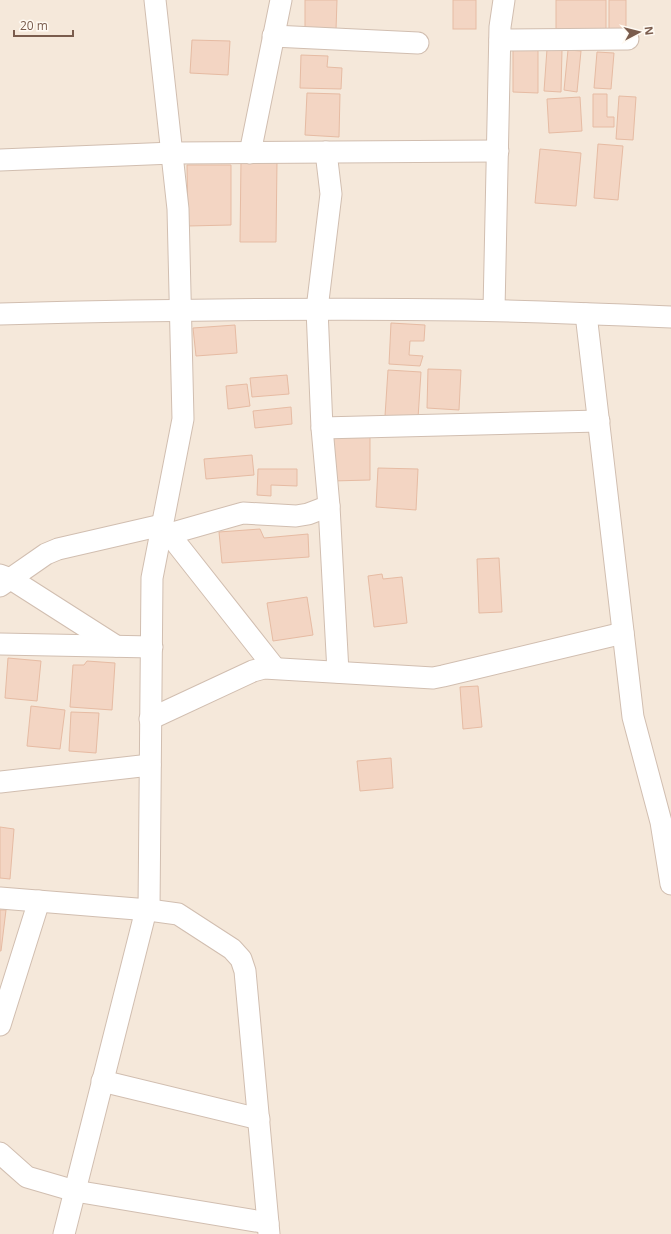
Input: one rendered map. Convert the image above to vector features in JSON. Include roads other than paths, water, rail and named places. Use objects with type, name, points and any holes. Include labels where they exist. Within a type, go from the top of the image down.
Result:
[{"type":"street","points":[[64,1234],[102,1082],[148,910],[152,578],[166,530],[183,419],[178,209],[156,0]]},
{"type":"street","points":[[250,153],[281,0]]},
{"type":"street","points":[[494,310],[500,40],[504,0]]},
{"type":"street","points":[[274,36],[418,43]]},
{"type":"street","points":[[500,40],[628,39]]},
{"type":"street","points":[[0,160],[173,153],[498,151]]},
{"type":"street","points":[[326,152],[331,194],[317,309],[322,428],[329,506],[338,672]]},
{"type":"street","points":[[0,314],[317,309],[494,310],[671,317]]},
{"type":"street","points":[[586,314],[633,717],[661,822],[671,884]]},
{"type":"street","points":[[322,428],[598,421]]},
{"type":"street","points":[[116,646],[4,580],[58,548],[166,530],[243,513],[250,512],[296,516],[308,514],[329,506]]},
{"type":"street","points":[[166,530],[274,667]]},
{"type":"street","points":[[150,719],[253,671],[264,668],[274,667],[421,677],[443,676],[623,633]]},
{"type":"street","points":[[0,644],[152,646]]},
{"type":"street","points":[[0,782],[150,764]]},
{"type":"street","points":[[0,898],[170,913],[184,917],[232,949],[241,959],[245,972],[269,1228],[75,1191],[27,1177],[0,1153]]},
{"type":"street","points":[[2,1012],[39,901]]},
{"type":"street","points":[[102,1082],[259,1120]]}]
